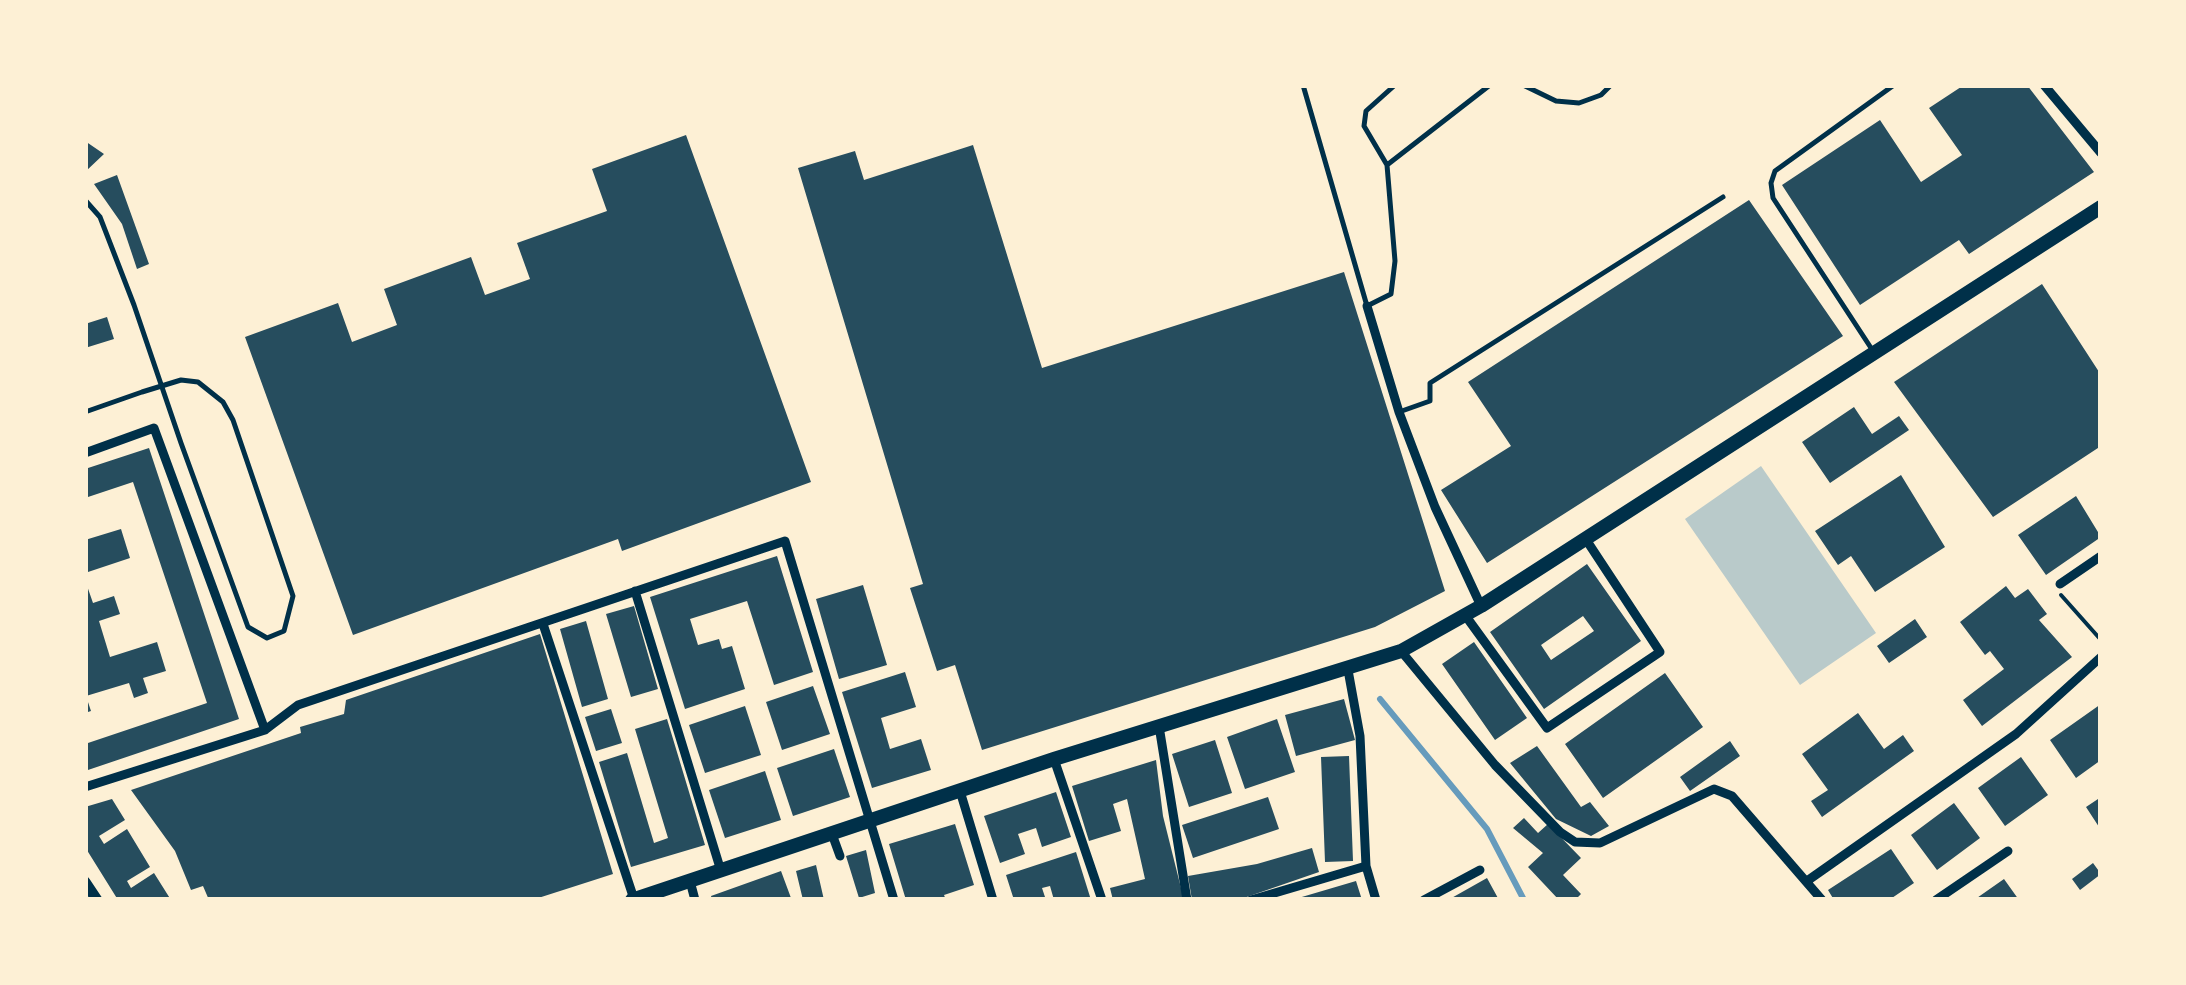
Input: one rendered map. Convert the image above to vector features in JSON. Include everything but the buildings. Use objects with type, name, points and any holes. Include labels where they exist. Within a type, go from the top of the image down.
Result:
[{"type":"main road","points":[[633,900],[1054,759],[1402,651],[1481,606],[2101,207]]},
{"type":"street","points":[[2044,85],[2101,153]]},
{"type":"street","points":[[1368,306],[1399,412],[1481,606]]},
{"type":"street","points":[[85,454],[154,428],[265,730]]},
{"type":"street","points":[[1465,615],[1547,728],[1660,652],[1585,538]]},
{"type":"street","points":[[85,786],[265,730],[298,706],[785,541],[894,900]]},
{"type":"street","points":[[2060,584],[2101,556]]},
{"type":"street","points":[[634,592],[721,871]]},
{"type":"street","points":[[543,624],[633,900]]},
{"type":"street","points":[[1402,651],[1495,765],[1576,842],[1600,843],[1714,789],[1732,796],[1822,900]]},
{"type":"street","points":[[1807,881],[2016,734],[2101,656]]},
{"type":"street","points":[[1348,670],[1360,736],[1366,866],[1376,900]]},
{"type":"street","points":[[1160,726],[1186,900]]},
{"type":"street","points":[[1054,759],[1102,900]]},
{"type":"street","points":[[960,791],[993,900]]},
{"type":"street","points":[[832,834],[840,856]]},
{"type":"street","points":[[1936,900],[2008,851]]},
{"type":"street","points":[[1251,900],[1366,866]]},
{"type":"street","points":[[1424,900],[1480,870]]},
{"type":"street","points":[[690,881],[695,900]]},
{"type":"street","points":[[85,882],[98,900]]},
{"type":"lane","points":[[1303,85],[1368,306],[1391,294],[1394,213],[1386,165],[1364,126],[1366,111],[1394,85]]},
{"type":"lane","points":[[1386,165],[1490,85]]},
{"type":"lane","points":[[1523,85],[1556,100],[1580,103],[1601,95],[1611,85]]},
{"type":"lane","points":[[1874,354],[1773,198],[1771,183],[1775,171],[1894,85]]},
{"type":"lane","points":[[1399,412],[1430,401],[1430,383],[1723,197]]},
{"type":"lane","points":[[85,200],[100,217],[134,305],[181,442],[248,627],[256,636],[275,637],[290,619],[293,596],[234,420],[223,402],[198,382],[181,380],[85,412]]},
{"type":"path","points":[[2060,584],[2064,600],[2101,640]]},
{"type":"shaded area","points":[[1761,466],[1876,633],[1800,685],[1685,519]]},
{"type":"waterway","points":[[1380,699],[1487,829],[1524,900]]}]
